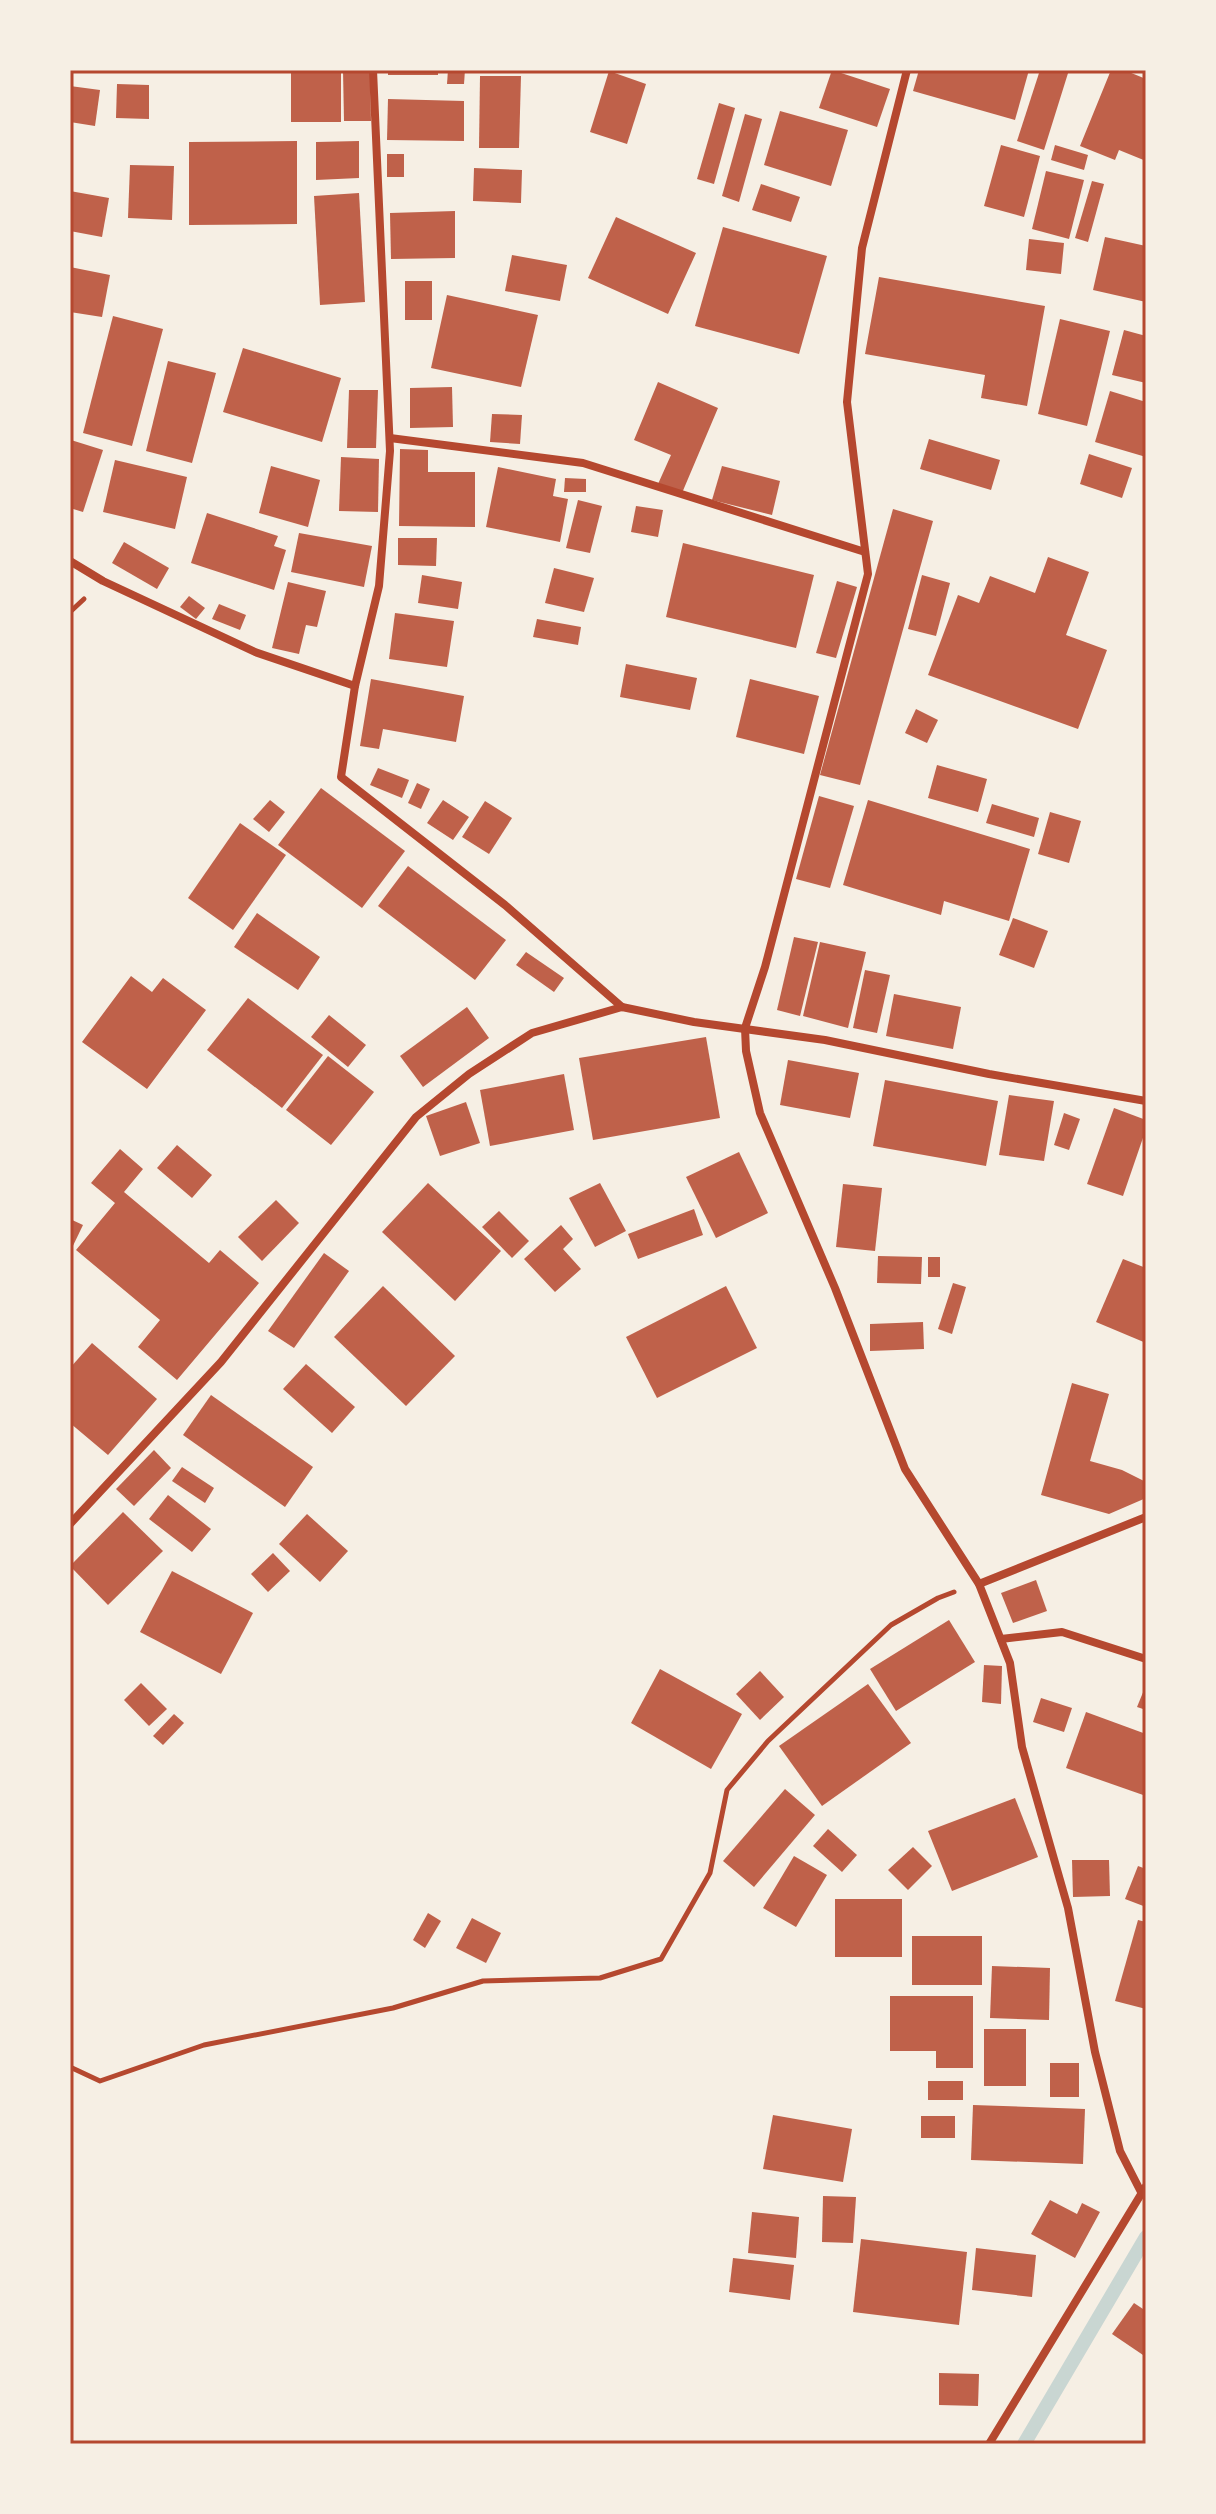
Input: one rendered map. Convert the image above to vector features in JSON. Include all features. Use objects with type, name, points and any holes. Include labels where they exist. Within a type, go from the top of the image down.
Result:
[{"type":"street","points":[[373,70],[390,438],[379,586],[355,686],[341,777],[505,905],[622,1007]]},
{"type":"street","points":[[907,70],[862,248],[847,402],[868,574],[765,967],[745,1028],[746,1051],[760,1113],[835,1288],[905,1469],[979,1584],[1010,1663],[1022,1747],[1068,1908],[1095,2052],[1120,2151],[1143,2189],[989,2444]]},
{"type":"street","points":[[390,438],[583,463],[865,552]]},
{"type":"street","points":[[70,561],[103,581],[255,652],[355,686]]},
{"type":"street","points":[[70,1524],[221,1362],[416,1117],[469,1074],[532,1033],[622,1007],[694,1022],[825,1040],[989,1074],[1146,1101]]},
{"type":"street","points":[[70,1511],[80,1514]]},
{"type":"street","points":[[979,1584],[1146,1517]]},
{"type":"street","points":[[1001,1639],[1062,1632],[1146,1659]]},
{"type":"path","points":[[70,2067],[100,2081],[204,2045],[393,2008],[483,1981],[600,1978],[661,1959],[710,1873],[727,1790],[768,1741],[891,1625],[938,1598],[979,1584]]},
{"type":"building","points":[[291,70],[341,70],[341,122],[291,122]]},
{"type":"building","points":[[343,70],[370,70],[371,121],[344,121]]},
{"type":"building","points":[[388,70],[438,70],[438,75],[388,75]]},
{"type":"building","points":[[448,70],[465,70],[464,84],[447,84]]},
{"type":"building","points":[[832,70],[890,89],[877,127],[819,108]]},
{"type":"building","points":[[919,70],[1029,70],[1015,120],[913,91]]},
{"type":"building","points":[[1040,70],[1069,70],[1044,150],[1017,141]]},
{"type":"building","points":[[1111,70],[1124,70],[1146,79],[1146,161],[1119,150],[1115,160],[1080,146]]},
{"type":"building","points":[[609,71],[646,84],[627,144],[590,132]]},
{"type":"building","points":[[480,76],[521,76],[519,148],[479,148]]},
{"type":"building","points":[[117,84],[149,85],[149,119],[116,118]]},
{"type":"building","points":[[70,86],[100,90],[95,126],[70,122]]},
{"type":"building","points":[[388,99],[464,101],[464,141],[387,140]]},
{"type":"building","points":[[719,103],[735,108],[714,184],[697,179]]},
{"type":"building","points":[[780,111],[848,130],[831,186],[764,165]]},
{"type":"building","points":[[745,114],[762,119],[739,202],[722,196]]},
{"type":"building","points":[[297,141],[297,224],[189,225],[189,142]]},
{"type":"building","points":[[359,141],[359,178],[316,180],[316,142]]},
{"type":"building","points":[[1001,145],[1040,156],[1024,217],[984,206]]},
{"type":"building","points":[[1055,145],[1088,155],[1084,170],[1051,160]]},
{"type":"building","points":[[387,154],[404,154],[404,177],[387,177]]},
{"type":"building","points":[[130,165],[174,166],[172,220],[128,218]]},
{"type":"building","points":[[474,168],[522,170],[521,203],[473,201]]},
{"type":"building","points":[[1046,171],[1084,180],[1069,239],[1032,229]]},
{"type":"building","points":[[1092,181],[1104,184],[1088,242],[1075,238]]},
{"type":"building","points":[[761,184],[800,197],[791,222],[752,210]]},
{"type":"building","points":[[70,191],[109,198],[102,237],[70,231]]},
{"type":"building","points":[[359,193],[365,302],[320,305],[314,196]]},
{"type":"building","points":[[455,211],[455,258],[391,259],[390,213]]},
{"type":"building","points":[[616,217],[696,253],[668,314],[588,278]]},
{"type":"building","points":[[723,227],[827,256],[799,354],[695,326]]},
{"type":"building","points":[[1105,237],[1146,246],[1146,302],[1093,290]]},
{"type":"building","points":[[1029,239],[1064,243],[1061,274],[1026,270]]},
{"type":"building","points":[[512,255],[567,265],[560,301],[505,291]]},
{"type":"building","points":[[70,267],[110,275],[102,317],[70,312]]},
{"type":"building","points":[[879,277],[1045,306],[1027,406],[981,398],[985,375],[865,354]]},
{"type":"building","points":[[405,281],[432,281],[432,320],[405,320]]},
{"type":"building","points":[[447,295],[538,315],[521,387],[431,368]]},
{"type":"building","points":[[113,316],[163,329],[132,446],[83,433]]},
{"type":"building","points":[[1060,319],[1110,331],[1087,426],[1038,414]]},
{"type":"building","points":[[1124,330],[1146,336],[1146,383],[1112,375]]},
{"type":"building","points":[[243,348],[341,378],[322,442],[223,412]]},
{"type":"building","points":[[168,361],[216,373],[192,463],[146,451]]},
{"type":"building","points":[[658,382],[718,408],[682,493],[658,484],[671,455],[634,440]]},
{"type":"building","points":[[452,387],[453,427],[410,428],[410,388]]},
{"type":"building","points":[[349,390],[378,390],[376,448],[347,448]]},
{"type":"building","points":[[1110,391],[1146,402],[1146,457],[1095,442]]},
{"type":"building","points":[[492,414],[522,415],[520,444],[490,442]]},
{"type":"building","points":[[929,439],[1000,460],[991,490],[920,469]]},
{"type":"building","points":[[71,440],[103,450],[83,512],[70,508]]},
{"type":"building","points":[[400,449],[428,450],[428,472],[475,472],[475,527],[399,526]]},
{"type":"building","points":[[1089,454],[1132,468],[1122,498],[1080,484]]},
{"type":"building","points":[[341,457],[379,459],[378,512],[339,511]]},
{"type":"building","points":[[115,460],[187,477],[175,529],[103,512]]},
{"type":"building","points":[[271,466],[320,480],[308,527],[259,513]]},
{"type":"building","points":[[722,466],[780,481],[772,515],[712,500]]},
{"type":"building","points":[[498,467],[556,479],[553,496],[568,499],[560,542],[486,527]]},
{"type":"building","points":[[565,478],[586,479],[586,492],[564,492]]},
{"type":"building","points":[[578,500],[602,506],[590,553],[566,548]]},
{"type":"building","points":[[636,506],[663,510],[658,537],[631,532]]},
{"type":"building","points":[[893,509],[933,521],[860,785],[820,775]]},
{"type":"building","points":[[207,513],[278,536],[274,546],[286,550],[274,590],[191,563]]},
{"type":"building","points":[[299,533],[372,546],[364,587],[291,572]]},
{"type":"building","points":[[398,538],[437,538],[436,566],[398,565]]},
{"type":"building","points":[[124,542],[169,568],[157,589],[112,563]]},
{"type":"building","points":[[683,543],[814,575],[796,648],[666,617]]},
{"type":"building","points":[[1048,557],[1089,572],[1066,635],[1107,650],[1078,729],[928,675],[958,595],[979,603],[990,576],[1035,593]]},
{"type":"building","points":[[554,568],[594,578],[584,612],[545,603]]},
{"type":"building","points":[[422,575],[462,582],[458,609],[418,603]]},
{"type":"building","points":[[922,575],[950,583],[936,636],[908,629]]},
{"type":"building","points":[[837,581],[857,587],[836,658],[816,653]]},
{"type":"building","points":[[288,582],[326,591],[317,627],[306,625],[299,654],[272,648]]},
{"type":"building","points":[[189,596],[205,608],[196,619],[180,607]]},
{"type":"building","points":[[219,604],[246,615],[240,630],[212,619]]},
{"type":"building","points":[[395,613],[454,621],[447,667],[389,659]]},
{"type":"building","points":[[537,619],[581,627],[578,645],[533,637]]},
{"type":"building","points":[[626,664],[697,678],[690,710],[620,697]]},
{"type":"building","points":[[371,679],[464,696],[456,742],[383,729],[379,749],[360,746]]},
{"type":"building","points":[[750,679],[819,696],[804,754],[736,737]]},
{"type":"building","points":[[916,709],[938,720],[927,743],[905,733]]},
{"type":"building","points":[[937,765],[987,779],[978,812],[928,798]]},
{"type":"building","points":[[378,768],[409,780],[402,798],[370,785]]},
{"type":"building","points":[[417,783],[430,789],[421,809],[408,803]]},
{"type":"building","points":[[321,788],[405,851],[362,908],[278,845]]},
{"type":"building","points":[[819,796],[854,806],[830,888],[796,879]]},
{"type":"building","points":[[270,800],[285,812],[269,832],[253,819]]},
{"type":"building","points":[[443,800],[469,817],[453,840],[427,823]]},
{"type":"building","points":[[868,800],[1030,849],[1009,921],[944,901],[941,915],[843,885]]},
{"type":"building","points":[[485,801],[512,818],[489,854],[462,837]]},
{"type":"building","points":[[992,804],[1039,818],[1034,837],[986,823]]},
{"type":"building","points":[[1050,812],[1081,821],[1069,863],[1038,854]]},
{"type":"building","points":[[240,823],[286,855],[233,930],[188,898]]},
{"type":"building","points":[[408,866],[506,940],[475,980],[378,906]]},
{"type":"building","points":[[257,913],[320,957],[298,990],[234,947]]},
{"type":"building","points":[[1013,918],[1048,931],[1034,968],[999,955]]},
{"type":"building","points":[[794,937],[818,942],[800,1016],[777,1010]]},
{"type":"building","points":[[820,942],[866,952],[848,1028],[803,1016]]},
{"type":"building","points":[[526,952],[564,978],[554,992],[516,965]]},
{"type":"building","points":[[865,970],[890,975],[877,1033],[853,1028]]},
{"type":"building","points":[[131,976],[152,992],[163,978],[206,1010],[147,1089],[82,1042]]},
{"type":"building","points":[[894,994],[961,1007],[953,1049],[886,1036]]},
{"type":"building","points":[[248,998],[323,1055],[282,1108],[207,1050]]},
{"type":"building","points":[[467,1007],[489,1038],[423,1087],[400,1056]]},
{"type":"building","points":[[329,1015],[366,1045],[348,1067],[311,1037]]},
{"type":"building","points":[[706,1037],[720,1118],[593,1140],[579,1058]]},
{"type":"building","points":[[328,1056],[374,1092],[331,1145],[286,1110]]},
{"type":"building","points":[[788,1060],[859,1073],[850,1118],[780,1105]]},
{"type":"building","points":[[564,1074],[574,1130],[490,1146],[480,1090]]},
{"type":"building","points":[[885,1080],[998,1101],[986,1166],[873,1146]]},
{"type":"building","points":[[1009,1095],[1054,1101],[1044,1161],[999,1155]]},
{"type":"building","points":[[466,1102],[480,1143],[440,1156],[426,1116]]},
{"type":"building","points":[[1114,1108],[1146,1120],[1146,1129],[1123,1196],[1087,1184]]},
{"type":"building","points":[[1064,1113],[1080,1119],[1069,1150],[1054,1145]]},
{"type":"building","points":[[177,1145],[212,1175],[192,1198],[157,1168]]},
{"type":"building","points":[[120,1149],[143,1169],[124,1192],[209,1263],[220,1250],[259,1283],[177,1380],[138,1347],[160,1320],[76,1250],[115,1203],[91,1183]]},
{"type":"building","points":[[739,1152],[768,1213],[716,1238],[686,1177]]},
{"type":"building","points":[[428,1183],[501,1251],[455,1301],[382,1232]]},
{"type":"building","points":[[600,1183],[626,1231],[595,1247],[569,1198]]},
{"type":"building","points":[[843,1184],[882,1188],[875,1251],[836,1247]]},
{"type":"building","points":[[276,1200],[299,1223],[262,1261],[238,1237]]},
{"type":"building","points":[[694,1209],[703,1235],[638,1259],[628,1234]]},
{"type":"building","points":[[499,1211],[529,1241],[512,1258],[482,1227]]},
{"type":"building","points":[[70,1219],[83,1225],[70,1252]]},
{"type":"building","points":[[561,1225],[573,1239],[563,1249],[581,1269],[555,1292],[524,1259]]},
{"type":"building","points":[[324,1253],[349,1271],[294,1348],[268,1331]]},
{"type":"building","points":[[878,1256],[922,1257],[921,1284],[877,1283]]},
{"type":"building","points":[[928,1257],[940,1257],[940,1277],[928,1277]]},
{"type":"building","points":[[1123,1259],[1146,1268],[1146,1343],[1096,1322]]},
{"type":"building","points":[[953,1283],[966,1287],[952,1334],[938,1329]]},
{"type":"building","points":[[383,1286],[455,1356],[406,1406],[334,1337]]},
{"type":"building","points":[[726,1286],[757,1348],[657,1398],[626,1337]]},
{"type":"building","points":[[923,1322],[924,1349],[870,1351],[870,1324]]},
{"type":"building","points":[[92,1343],[157,1399],[108,1455],[70,1423],[70,1368]]},
{"type":"building","points":[[306,1364],[355,1407],[332,1433],[283,1389]]},
{"type":"building","points":[[1072,1383],[1109,1394],[1090,1461],[1122,1470],[1146,1482],[1146,1498],[1109,1514],[1041,1495]]},
{"type":"building","points":[[211,1395],[313,1467],[285,1507],[183,1435]]},
{"type":"building","points":[[154,1450],[171,1468],[134,1506],[116,1489]]},
{"type":"building","points":[[182,1467],[214,1488],[205,1503],[172,1481]]},
{"type":"building","points":[[168,1495],[211,1529],[192,1552],[149,1519]]},
{"type":"building","points":[[123,1512],[163,1551],[108,1605],[70,1566]]},
{"type":"building","points":[[307,1514],[348,1551],[320,1582],[279,1544]]},
{"type":"building","points":[[273,1553],[290,1571],[268,1592],[251,1574]]},
{"type":"building","points":[[172,1571],[253,1613],[221,1674],[140,1632]]},
{"type":"building","points":[[1036,1580],[1047,1611],[1013,1623],[1001,1593]]},
{"type":"building","points":[[949,1620],[975,1662],[896,1711],[870,1669]]},
{"type":"building","points":[[984,1665],[1002,1666],[1001,1704],[982,1702]]},
{"type":"building","points":[[660,1669],[742,1714],[711,1769],[631,1723]]},
{"type":"building","points":[[760,1671],[784,1697],[760,1720],[736,1694]]},
{"type":"building","points":[[141,1683],[167,1709],[149,1726],[124,1700]]},
{"type":"building","points":[[868,1684],[911,1743],[822,1806],[779,1746]]},
{"type":"building","points":[[1146,1685],[1146,1710],[1137,1707]]},
{"type":"building","points":[[1041,1698],[1072,1708],[1064,1732],[1033,1722]]},
{"type":"building","points":[[1086,1712],[1146,1734],[1146,1796],[1066,1768]]},
{"type":"building","points":[[174,1714],[184,1723],[163,1745],[153,1736]]},
{"type":"building","points":[[785,1789],[815,1815],[754,1887],[723,1861]]},
{"type":"building","points":[[1015,1798],[1038,1857],[952,1891],[928,1831]]},
{"type":"building","points":[[828,1829],[857,1855],[842,1872],[813,1846]]},
{"type":"building","points":[[913,1847],[932,1866],[908,1890],[888,1870]]},
{"type":"building","points":[[794,1856],[827,1875],[796,1927],[763,1908]]},
{"type":"building","points":[[1072,1860],[1109,1860],[1110,1896],[1073,1897]]},
{"type":"building","points":[[1138,1866],[1146,1869],[1146,1907],[1125,1899]]},
{"type":"building","points":[[835,1899],[902,1899],[902,1957],[835,1957]]},
{"type":"building","points":[[428,1913],[441,1921],[425,1948],[413,1940]]},
{"type":"building","points":[[472,1918],[501,1933],[486,1963],[456,1948]]},
{"type":"building","points":[[1138,1920],[1146,1922],[1146,2009],[1115,2001]]},
{"type":"building","points":[[912,1936],[982,1936],[982,1985],[912,1985]]},
{"type":"building","points":[[992,1966],[1050,1968],[1049,2020],[990,2018]]},
{"type":"building","points":[[890,1996],[973,1996],[973,2068],[936,2068],[936,2051],[890,2051]]},
{"type":"building","points":[[984,2029],[1026,2029],[1026,2086],[984,2086]]},
{"type":"building","points":[[1050,2063],[1079,2063],[1079,2097],[1050,2097]]},
{"type":"building","points":[[928,2081],[963,2081],[963,2100],[928,2100]]},
{"type":"building","points":[[973,2105],[1085,2109],[1083,2164],[971,2160]]},
{"type":"building","points":[[773,2115],[852,2129],[843,2182],[763,2169]]},
{"type":"building","points":[[921,2116],[955,2116],[955,2138],[921,2138]]},
{"type":"building","points":[[823,2196],[856,2197],[853,2243],[822,2242]]},
{"type":"building","points":[[1050,2200],[1077,2214],[1082,2203],[1100,2212],[1075,2258],[1031,2234]]},
{"type":"building","points":[[752,2212],[799,2217],[796,2258],[748,2253]]},
{"type":"building","points":[[861,2239],[967,2252],[959,2325],[853,2312]]},
{"type":"building","points":[[976,2248],[1036,2255],[1032,2297],[972,2290]]},
{"type":"building","points":[[733,2258],[794,2265],[790,2300],[729,2292]]},
{"type":"building","points":[[1134,2303],[1146,2311],[1146,2350],[1143,2355],[1112,2334]]},
{"type":"building","points":[[939,2373],[979,2374],[978,2406],[939,2405]]},
{"type":"waterway","points":[[1024,2444],[1146,2237]]}]
